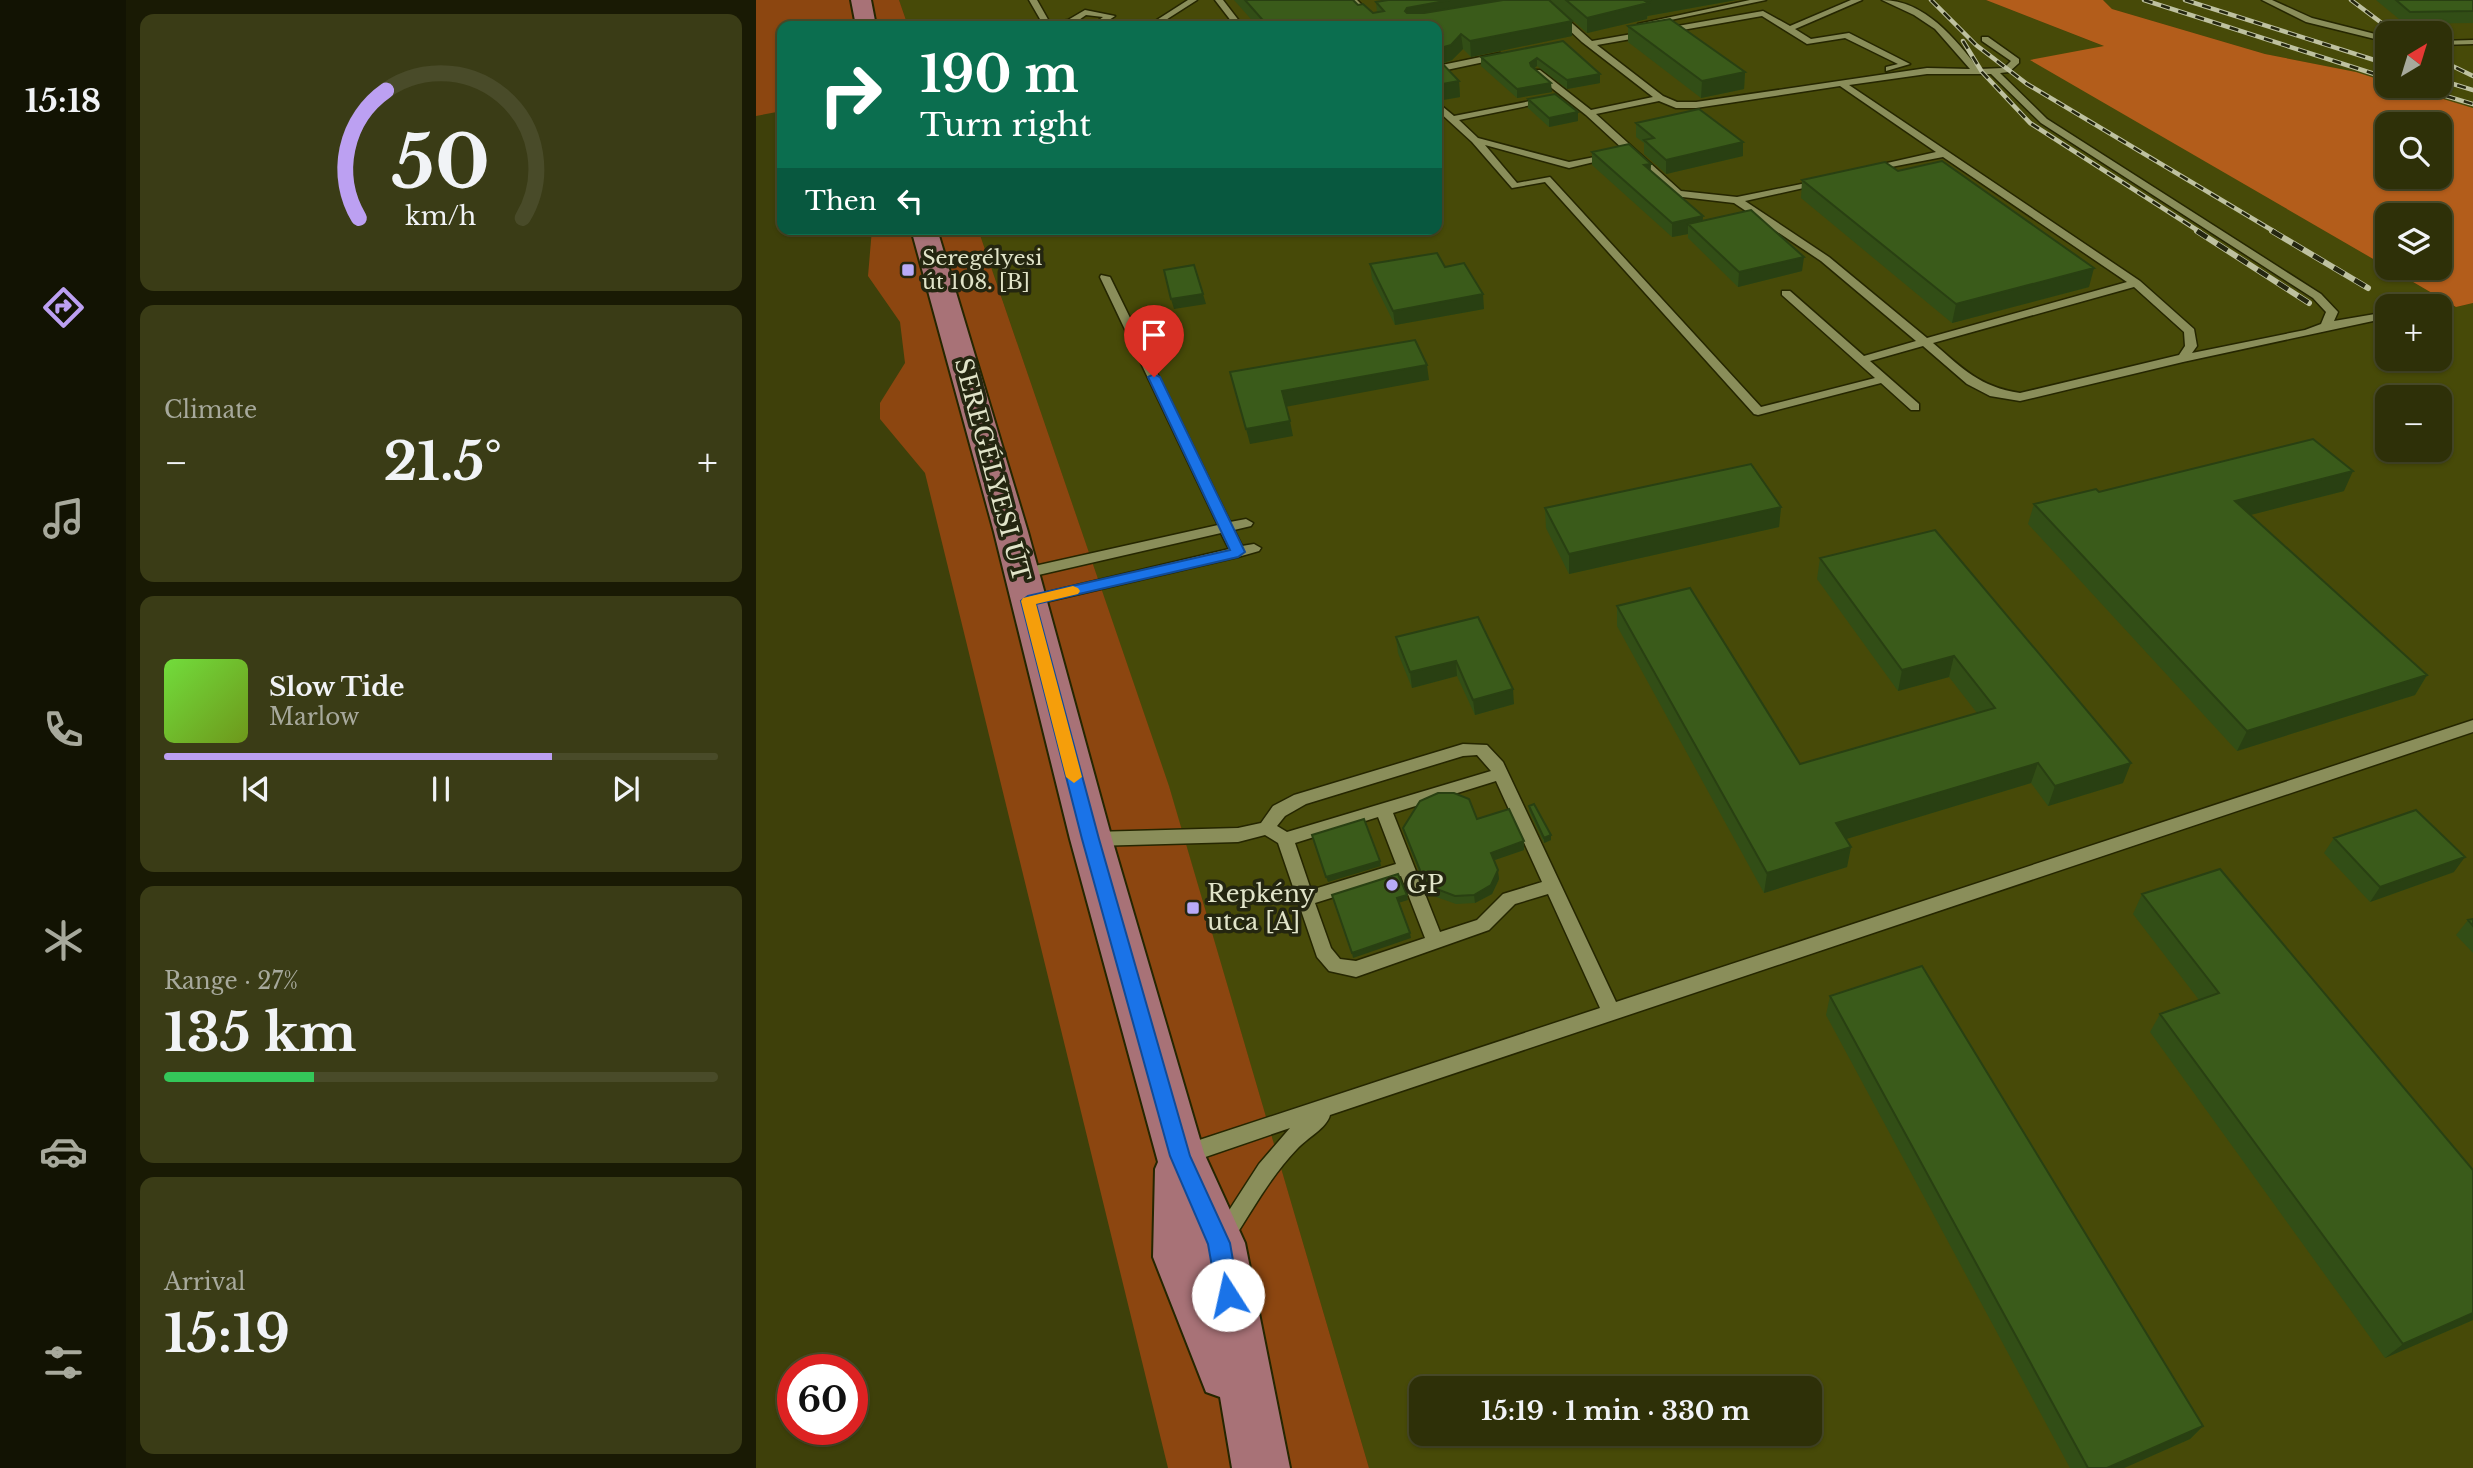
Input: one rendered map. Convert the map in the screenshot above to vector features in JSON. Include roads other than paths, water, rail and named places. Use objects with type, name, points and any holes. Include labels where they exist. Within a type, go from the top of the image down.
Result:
[{"type":"main road","points":[[861,0],[865,21]]},
{"type":"main road","name":"SEREGÉLYESI ÚT","points":[[926,235],[1180,1156],[1219,1243],[1259,1459]]},
{"type":"main road","name":"SEREGÉLYESI ÚT","points":[[1180,1156],[1179,1257],[1259,1459]]},
{"type":"lane","points":[[1033,0],[1045,21]]},
{"type":"lane","points":[[1219,0],[1235,21]]},
{"type":"lane","points":[[1353,0],[1374,21]]},
{"type":"lane","points":[[1633,26],[1762,0]]},
{"type":"lane","points":[[1789,29],[1858,0]]},
{"type":"lane","points":[[1886,0],[1927,17],[1945,32],[1977,72]]},
{"type":"lane","points":[[2266,0],[2339,30],[2375,38]]},
{"type":"lane","points":[[1159,21],[1188,1]]},
{"type":"lane","points":[[1531,6],[1542,2],[1660,98],[1676,105],[1696,105],[1927,71],[1993,71],[2006,69],[2016,61],[1985,39]]},
{"type":"lane","points":[[1071,21],[1084,12],[1111,16],[1103,21]]},
{"type":"lane","points":[[1572,42],[1763,13],[1810,42],[1846,35],[1906,64],[1839,82]]},
{"type":"lane","points":[[1586,40],[1620,28]]},
{"type":"lane","points":[[2452,43],[2473,42]]},
{"type":"lane","points":[[1442,68],[1504,55]]},
{"type":"lane","points":[[1993,71],[2045,121],[2317,296],[2332,312],[2326,326]]},
{"type":"lane","points":[[1537,72],[1589,113],[1678,194],[1737,200],[1829,180]]},
{"type":"lane","points":[[1839,82],[2136,283],[2190,331],[2191,346],[2183,358]]},
{"type":"lane","points":[[1451,119],[1566,95]]},
{"type":"lane","points":[[1589,113],[1660,98]]},
{"type":"lane","points":[[1442,110],[1475,140],[1515,186],[1631,151]]},
{"type":"lane","points":[[1475,140],[1560,174],[1758,411],[1883,379]]},
{"type":"lane","points":[[1855,173],[1946,153]]},
{"type":"lane","points":[[1737,200],[1825,259],[1971,381],[1994,393],[2020,397],[2183,358],[2375,317]]},
{"type":"lane","points":[[1105,277],[1238,552]]},
{"type":"lane","points":[[1861,360],[2136,283]]},
{"type":"lane","points":[[1786,293],[1915,407]]},
{"type":"lane","points":[[1024,588],[1246,523]]},
{"type":"lane","points":[[1024,588],[1254,548]]},
{"type":"lane","points":[[1180,1156],[2473,726]]},
{"type":"lane","points":[[1091,839],[1238,835],[1267,828],[1279,811],[1300,799],[1463,750],[1482,749],[1495,762],[1612,1013]]},
{"type":"lane","points":[[1285,839],[1500,774]]},
{"type":"lane","points":[[1383,809],[1435,942]]},
{"type":"lane","points":[[1267,828],[1285,839],[1323,952],[1335,966],[1356,969],[1483,925],[1509,899],[1552,886]]},
{"type":"lane","points":[[1306,899],[1406,868]]},
{"type":"lane","points":[[1219,1243],[1277,1155],[1306,1126],[1344,1102]]},
{"type":"railway","points":[[1931,0],[1976,45],[2027,84],[2275,232]]},
{"type":"railway","points":[[2144,0],[2375,74]]},
{"type":"railway","points":[[2185,0],[2375,60]]},
{"type":"railway","points":[[2351,0],[2379,21]]},
{"type":"railway","points":[[1963,41],[1982,72],[2030,123],[2200,232]]},
{"type":"railway","points":[[2452,66],[2473,76]]},
{"type":"railway","points":[[2452,84],[2473,90]]},
{"type":"railway","points":[[2452,98],[2473,104]]},
{"type":"railway","points":[[2197,231],[2309,303]]},
{"type":"railway","points":[[2272,231],[2368,288]]},
{"type":"place","name":"Seregélyesi út 108. [B]","points":[[908,270]]},
{"type":"place","name":"GP","points":[[1392,885]]},
{"type":"place","name":"Repkény utca [A]","points":[[1193,908]]}]
